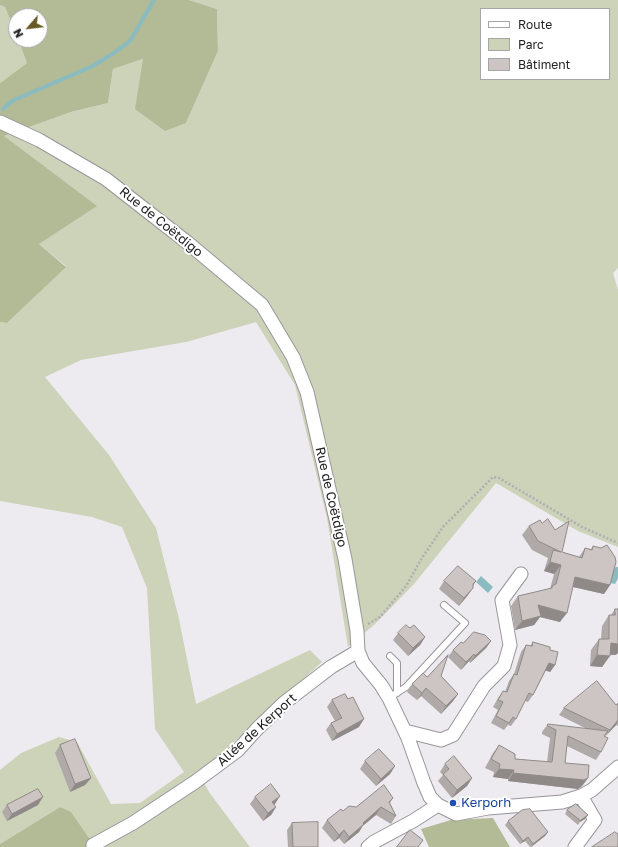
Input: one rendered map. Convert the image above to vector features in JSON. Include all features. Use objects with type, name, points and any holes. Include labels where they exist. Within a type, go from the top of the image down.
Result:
[{"type":"street","name":"Rue de Coëtdigo","points":[[0,122],[39,140],[106,179],[188,243],[262,305],[293,357],[307,392],[345,559],[357,631],[358,651],[363,663],[381,686],[393,696],[430,797],[438,805],[456,814],[488,808],[562,802],[581,796],[592,790],[618,767]]},
{"type":"street","points":[[405,731],[442,740],[453,736],[484,686],[504,666],[510,645],[502,600],[520,574]]},
{"type":"street","name":"Allée de Kerport","points":[[93,845],[133,823],[195,782],[238,750],[284,703],[331,667],[358,651]]},
{"type":"street","points":[[575,847],[595,820],[581,796]]},
{"type":"street","points":[[368,847],[374,842],[413,821],[438,805]]},
{"type":"lane","points":[[393,696],[406,687],[465,623],[444,605]]},
{"type":"lane","points":[[390,656],[397,662],[393,696]]},
{"type":"path","points":[[357,631],[380,618],[406,586],[422,558],[443,527],[493,477],[499,478],[582,527],[618,543]]},
{"type":"green space","points":[[0,0],[189,0],[217,9],[218,51],[186,123],[165,131],[135,109],[143,59],[113,69],[108,103],[71,112],[4,136],[97,206],[39,244],[66,267],[7,323],[0,322],[0,83],[27,63],[21,48],[48,48],[48,8],[8,8],[8,14],[5,7],[0,5]]},
{"type":"green space","points":[[189,0],[618,0],[618,268],[613,273],[618,290],[618,547],[578,531],[496,483],[414,584],[375,624],[348,647],[327,518],[295,385],[256,322],[186,342],[81,360],[45,377],[109,455],[156,528],[179,619],[196,704],[310,650],[322,662],[199,773],[209,792],[250,847],[95,847],[60,807],[0,844],[0,770],[21,753],[59,737],[77,742],[111,804],[140,803],[184,772],[155,729],[147,588],[122,527],[92,517],[0,501],[0,322],[7,323],[66,266],[39,244],[4,136],[71,112],[108,103],[113,69],[143,59],[186,123],[218,51],[217,9]]},
{"type":"green space","points":[[0,5],[5,7],[8,14],[8,48],[21,48],[27,63],[0,83]]},
{"type":"green space","points":[[60,807],[71,812],[95,847],[0,847],[0,844]]},
{"type":"green space","points":[[493,818],[510,847],[429,847],[421,829],[451,820]]},
{"type":"water","points":[[618,567],[618,578],[615,584],[610,583],[613,569]]},
{"type":"water","points":[[481,576],[493,587],[488,593],[476,582]]},
{"type":"building","points":[[548,519],[555,530],[569,521],[562,552],[582,558],[585,548],[592,550],[593,546],[601,548],[607,545],[615,557],[616,562],[610,585],[575,577],[567,613],[538,605],[541,616],[522,621],[518,596],[552,588],[552,586],[556,584],[561,565],[550,562],[553,550],[561,552],[538,541],[529,526],[540,520],[542,523]]},
{"type":"building","points":[[458,566],[476,581],[473,584],[473,588],[464,598],[444,581]]},
{"type":"building","points":[[615,609],[618,609],[618,644],[611,643],[610,656],[597,655],[599,639],[609,639],[609,615],[615,615]]},
{"type":"building","points":[[406,625],[410,628],[414,625],[425,637],[413,648],[398,633]]},
{"type":"building","points":[[474,632],[485,635],[491,641],[466,662],[453,650]]},
{"type":"building","points":[[533,642],[550,647],[550,650],[558,652],[555,665],[549,663],[533,695],[529,693],[516,719],[513,717],[509,723],[496,716],[503,702],[498,700],[503,691],[507,692],[514,674],[517,675],[526,645],[532,646]]},
{"type":"building","points":[[448,655],[441,676],[458,694],[446,706],[426,688],[422,693],[412,684],[423,673],[427,677]]},
{"type":"building","points":[[597,681],[616,705],[618,703],[618,720],[610,730],[564,708]]},
{"type":"building","points":[[345,694],[348,699],[353,697],[364,719],[337,734],[331,723],[342,718],[332,700]]},
{"type":"building","points":[[548,724],[608,731],[604,736],[608,738],[601,752],[568,736],[565,763],[589,765],[588,778],[584,780],[513,773],[514,770],[499,769],[500,764],[491,759],[499,745],[515,754],[515,759],[552,762],[556,730],[548,726]]},
{"type":"building","points":[[75,739],[91,778],[75,784],[60,745]]},
{"type":"building","points":[[379,749],[395,766],[381,779],[365,761]]},
{"type":"building","points":[[454,756],[472,778],[457,790],[443,774],[449,769],[445,764]]},
{"type":"building","points":[[271,784],[280,796],[272,802],[276,807],[268,813],[255,797]]},
{"type":"building","points":[[384,785],[393,798],[389,802],[396,816],[381,807],[349,837],[344,830],[339,835],[327,820],[341,809],[343,811],[349,806],[356,807]]},
{"type":"building","points":[[38,789],[43,797],[12,814],[7,805]]},
{"type":"building","points":[[576,804],[588,815],[581,821],[567,810]]},
{"type":"building","points":[[530,809],[548,832],[533,844],[528,837],[523,841],[508,821],[522,810]]},
{"type":"building","points":[[318,822],[318,847],[293,847],[292,823]]},
{"type":"building","points":[[410,830],[423,840],[418,847],[397,847]]},
{"type":"building","points":[[615,832],[618,834],[618,847],[592,847]]},
{"type":"waterway","points":[[3,109],[12,101],[93,66],[114,53],[130,41],[154,0]]},
{"type":"place","name":"Kerporh","points":[[453,803]]}]
